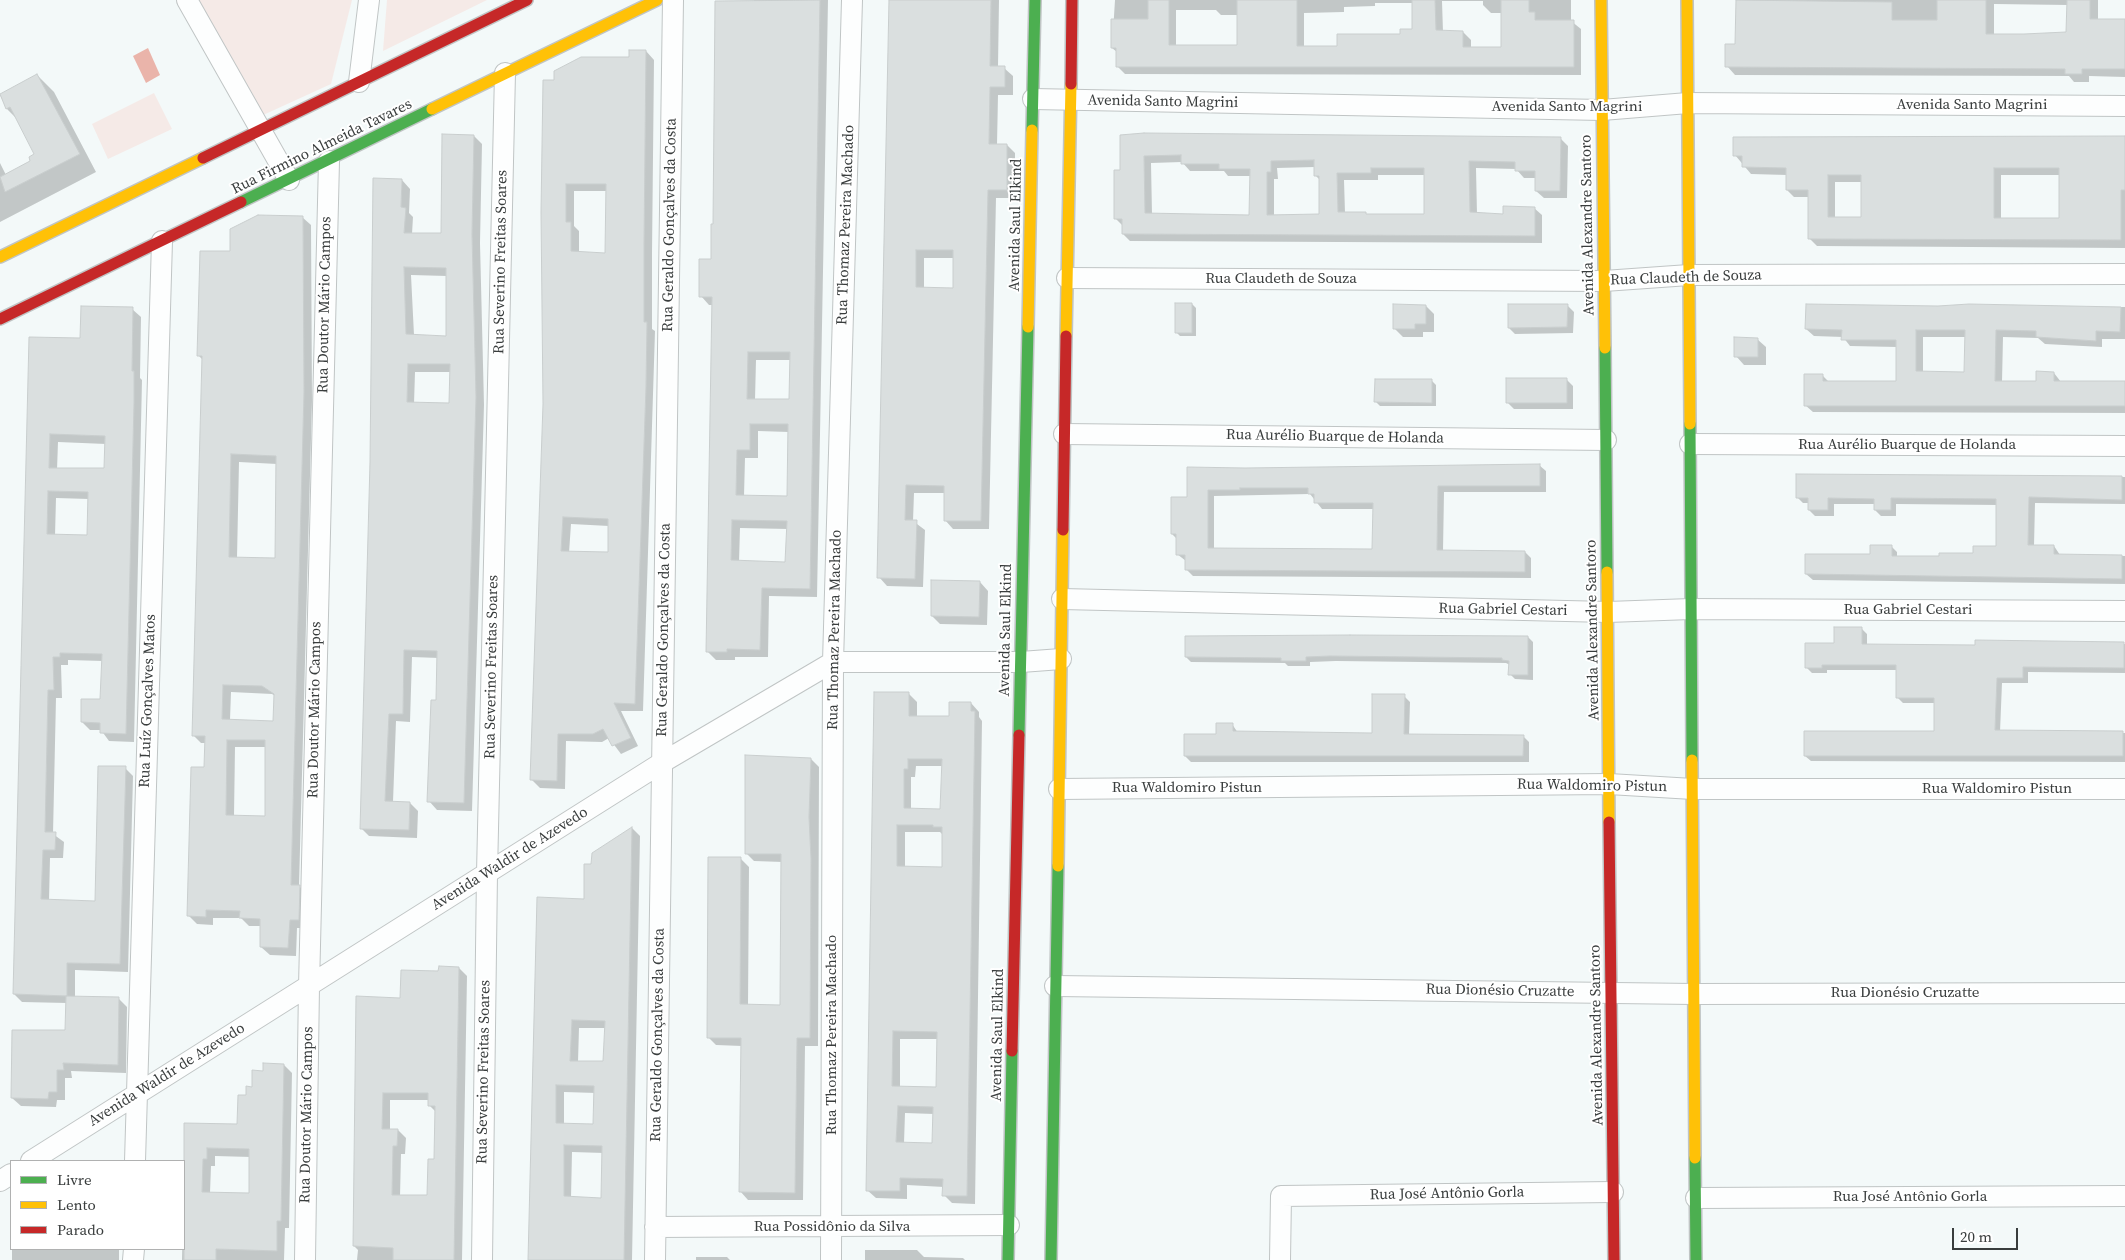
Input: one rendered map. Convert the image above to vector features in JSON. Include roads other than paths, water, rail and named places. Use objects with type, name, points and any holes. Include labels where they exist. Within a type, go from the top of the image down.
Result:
[{"type":"street","points":[[187,0],[289,180]]},
{"type":"street","points":[[359,82],[369,0]]},
{"type":"street","points":[[0,257],[527,0]]},
{"type":"street","name":"Rua Firmino Almeida Tavares","points":[[0,319],[329,161],[657,0]]},
{"type":"street","name":"Rua Geraldo Gonçalves da Costa","points":[[655,1260],[673,0]]},
{"type":"street","name":"Rua Thomaz Pereira Machado","points":[[831,1260],[833,662],[852,0]]},
{"type":"street","name":"Avenida Saul Elkind","points":[[1008,1260],[1035,0]]},
{"type":"street","points":[[1051,1260],[1072,0]]},
{"type":"street","name":"Avenida Alexandre Santoro","points":[[1601,0],[1614,1260]]},
{"type":"street","points":[[1687,0],[1696,1260]]},
{"type":"street","name":"Rua Severino Freitas Soares","points":[[482,1260],[487,873],[505,73]]},
{"type":"street","name":"Avenida Santo Magrini","points":[[1034,99],[1602,110],[1688,103],[2125,106]]},
{"type":"street","name":"Rua Doutor Mário Campos","points":[[305,1260],[309,986],[329,161]]},
{"type":"street","name":"Rua Luíz Gonçalves Matos","points":[[135,1160],[162,241]]},
{"type":"street","name":"Rua Claudeth de Souza","points":[[1067,278],[1604,281],[1689,275],[2125,274]]},
{"type":"street","name":"Rua Aurélio Buarque de Holanda","points":[[1064,434],[1606,440]]},
{"type":"street","name":"Rua Aurélio Buarque de Holanda","points":[[1690,444],[2125,446]]},
{"type":"street","name":"Rua Gabriel Cestari","points":[[1062,599],[1608,612],[1691,609],[2125,611]]},
{"type":"street","points":[[833,662],[1021,662],[1061,659]]},
{"type":"street","name":"Avenida Waldir de Azevedo","points":[[33,1160],[662,762],[833,662]]},
{"type":"street","name":"Rua Waldomiro Pistun","points":[[1059,788],[1609,784],[1692,788],[2125,789]]},
{"type":"street","name":"Rua Dionésio Cruzatte","points":[[1055,986],[1694,994],[2125,993]]},
{"type":"street","points":[[1012,1054],[1025,1055]]},
{"type":"street","points":[[1040,1056],[1055,1058]]},
{"type":"street","name":"Rua José Antônio Gorla","points":[[1280,1260],[1281,1196],[1613,1192]]},
{"type":"street","name":"Rua José Antônio Gorla","points":[[1696,1198],[2125,1196]]},
{"type":"street","name":"Rua Possidônio da Silva","points":[[655,1227],[1009,1225]]}]
